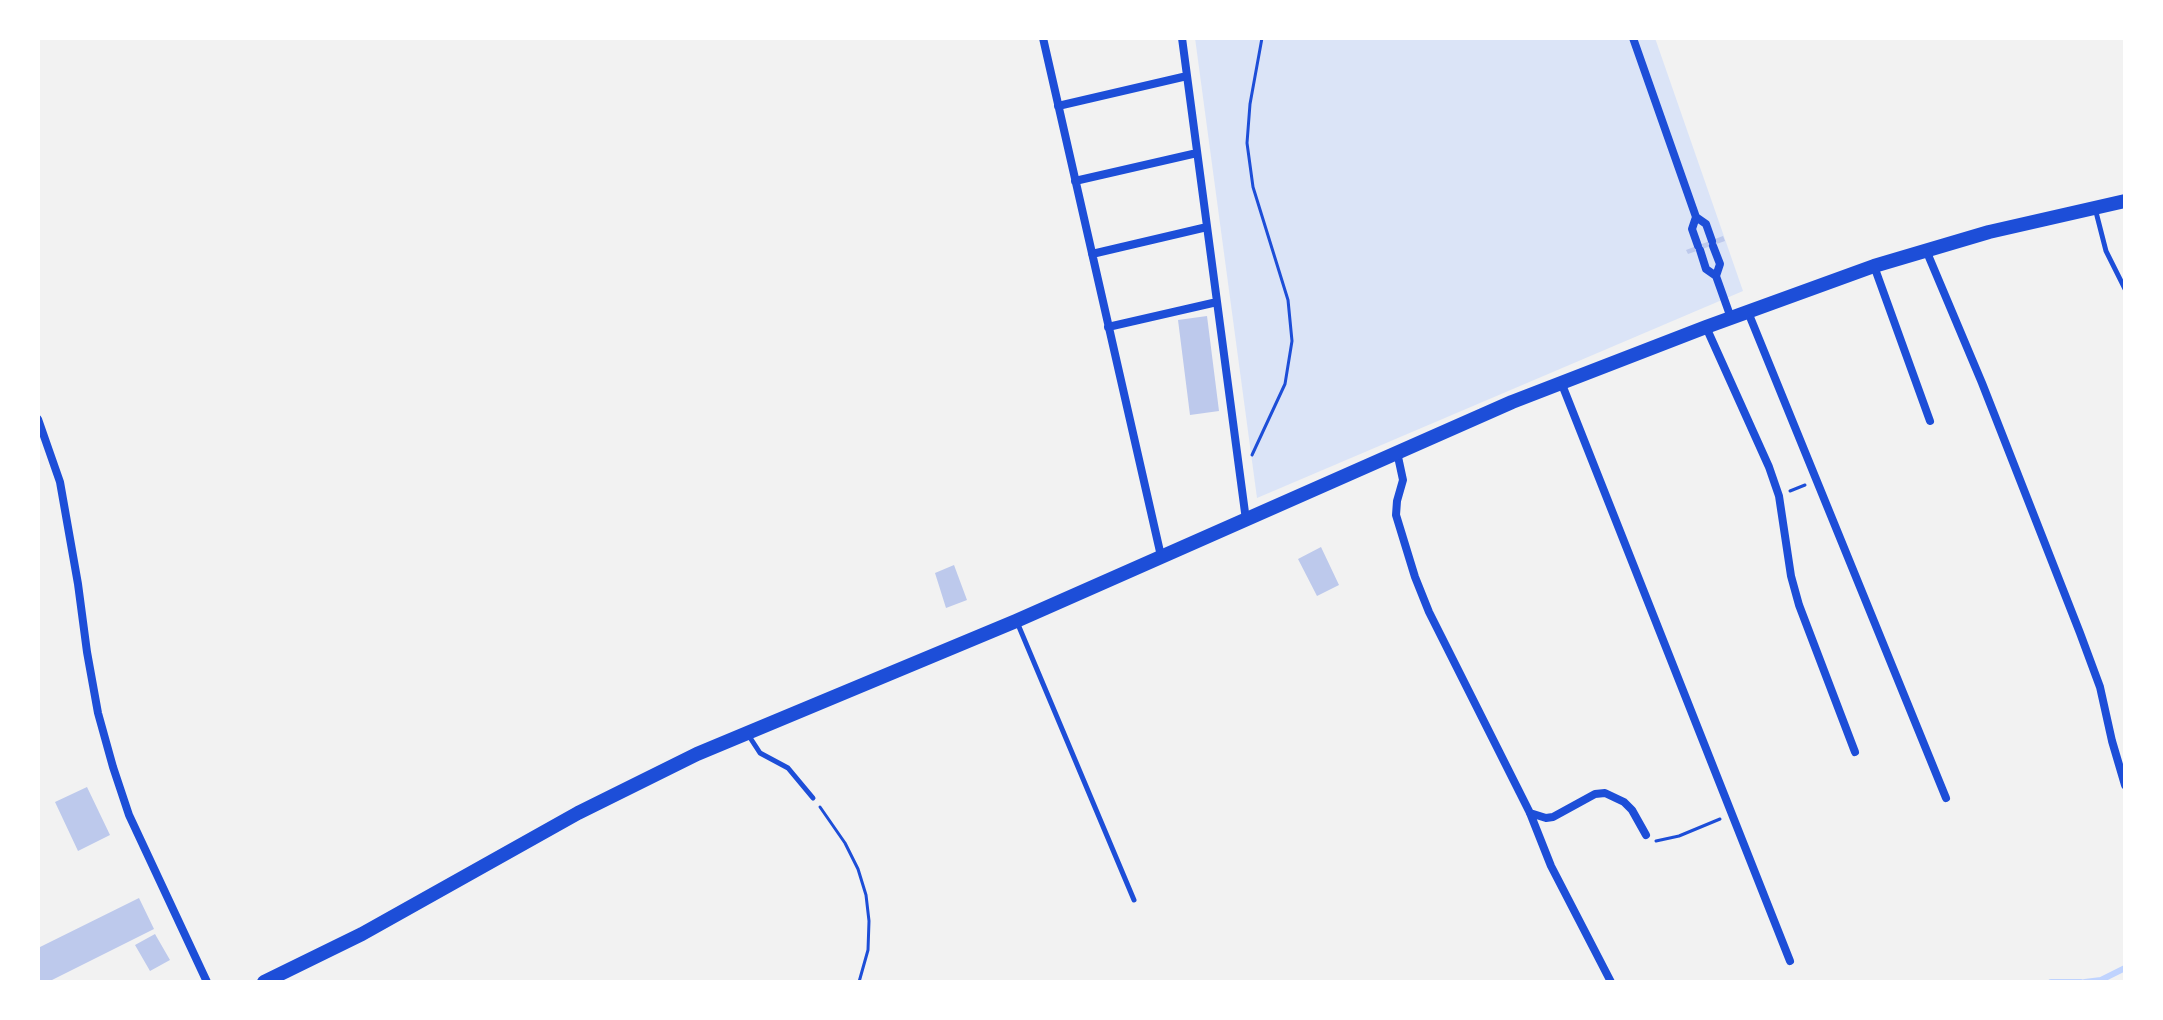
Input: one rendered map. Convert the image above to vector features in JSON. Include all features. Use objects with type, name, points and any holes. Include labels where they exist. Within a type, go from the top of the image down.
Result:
[{"type":"main road","points":[[264,982],[362,934],[631,786],[747,732],[1016,621],[1561,382],[1874,266],[1989,232],[2125,201]]},
{"type":"street","points":[[1043,38],[1161,556]]},
{"type":"street","points":[[1182,38],[1246,520]]},
{"type":"street","points":[[1633,38],[1696,217],[1706,224],[1720,264],[1716,276]]},
{"type":"street","points":[[1058,106],[1187,76]]},
{"type":"street","points":[[1075,181],[1197,153]]},
{"type":"street","points":[[1696,217],[1692,229],[1706,269],[1716,276],[1731,318]]},
{"type":"street","points":[[1092,254],[1207,227]]},
{"type":"street","points":[[1925,250],[1982,383],[2095,675],[2125,785]]},
{"type":"street","points":[[1874,266],[1930,421]]},
{"type":"street","points":[[1108,327],[1217,302]]},
{"type":"street","points":[[1748,312],[1946,798]]},
{"type":"street","points":[[1706,327],[1769,467],[1779,496],[1795,591],[1855,752]]},
{"type":"street","points":[[1561,382],[1790,961]]},
{"type":"street","points":[[38,419],[60,482],[95,698],[113,767],[129,815],[207,982]]},
{"type":"street","points":[[1397,452],[1403,480],[1396,515],[1429,612],[1530,813],[1551,866],[1611,982]]},
{"type":"street","points":[[1530,813],[1553,817],[1595,794],[1605,793],[1624,802],[1632,810],[1646,835]]},
{"type":"lane","points":[[2096,207],[2106,251],[2125,289]]},
{"type":"lane","points":[[1016,621],[1134,900]]},
{"type":"lane","points":[[747,732],[760,753],[788,768],[813,798]]},
{"type":"path","points":[[1240,479],[1285,384],[1292,341],[1288,300],[1253,187],[1247,143],[1250,104],[1262,38]]},
{"type":"path","points":[[1779,496],[1816,480]]},
{"type":"path","points":[[813,798],[845,843],[866,895],[868,950],[859,982]]},
{"type":"path","points":[[1646,835],[1659,842],[1731,814]]},
{"type":"shaded area","points":[[1195,38],[1655,38],[1743,291],[1257,498]]},
{"type":"building","points":[[1723,236],[1725,241],[1688,254],[1686,250]]},
{"type":"building","points":[[1207,316],[1219,411],[1190,415],[1178,320]]},
{"type":"building","points":[[1321,547],[1339,585],[1317,596],[1298,559]]},
{"type":"building","points":[[954,565],[967,600],[946,608],[935,573]]},
{"type":"building","points":[[87,787],[110,835],[78,851],[55,802]]},
{"type":"building","points":[[139,898],[154,929],[48,982],[38,982],[38,948]]},
{"type":"building","points":[[155,934],[170,960],[150,971],[135,945]]},
{"type":"waterway","points":[[2085,982],[2101,980],[2125,968]]},
{"type":"waterway","points":[[2051,982],[2081,982]]}]
